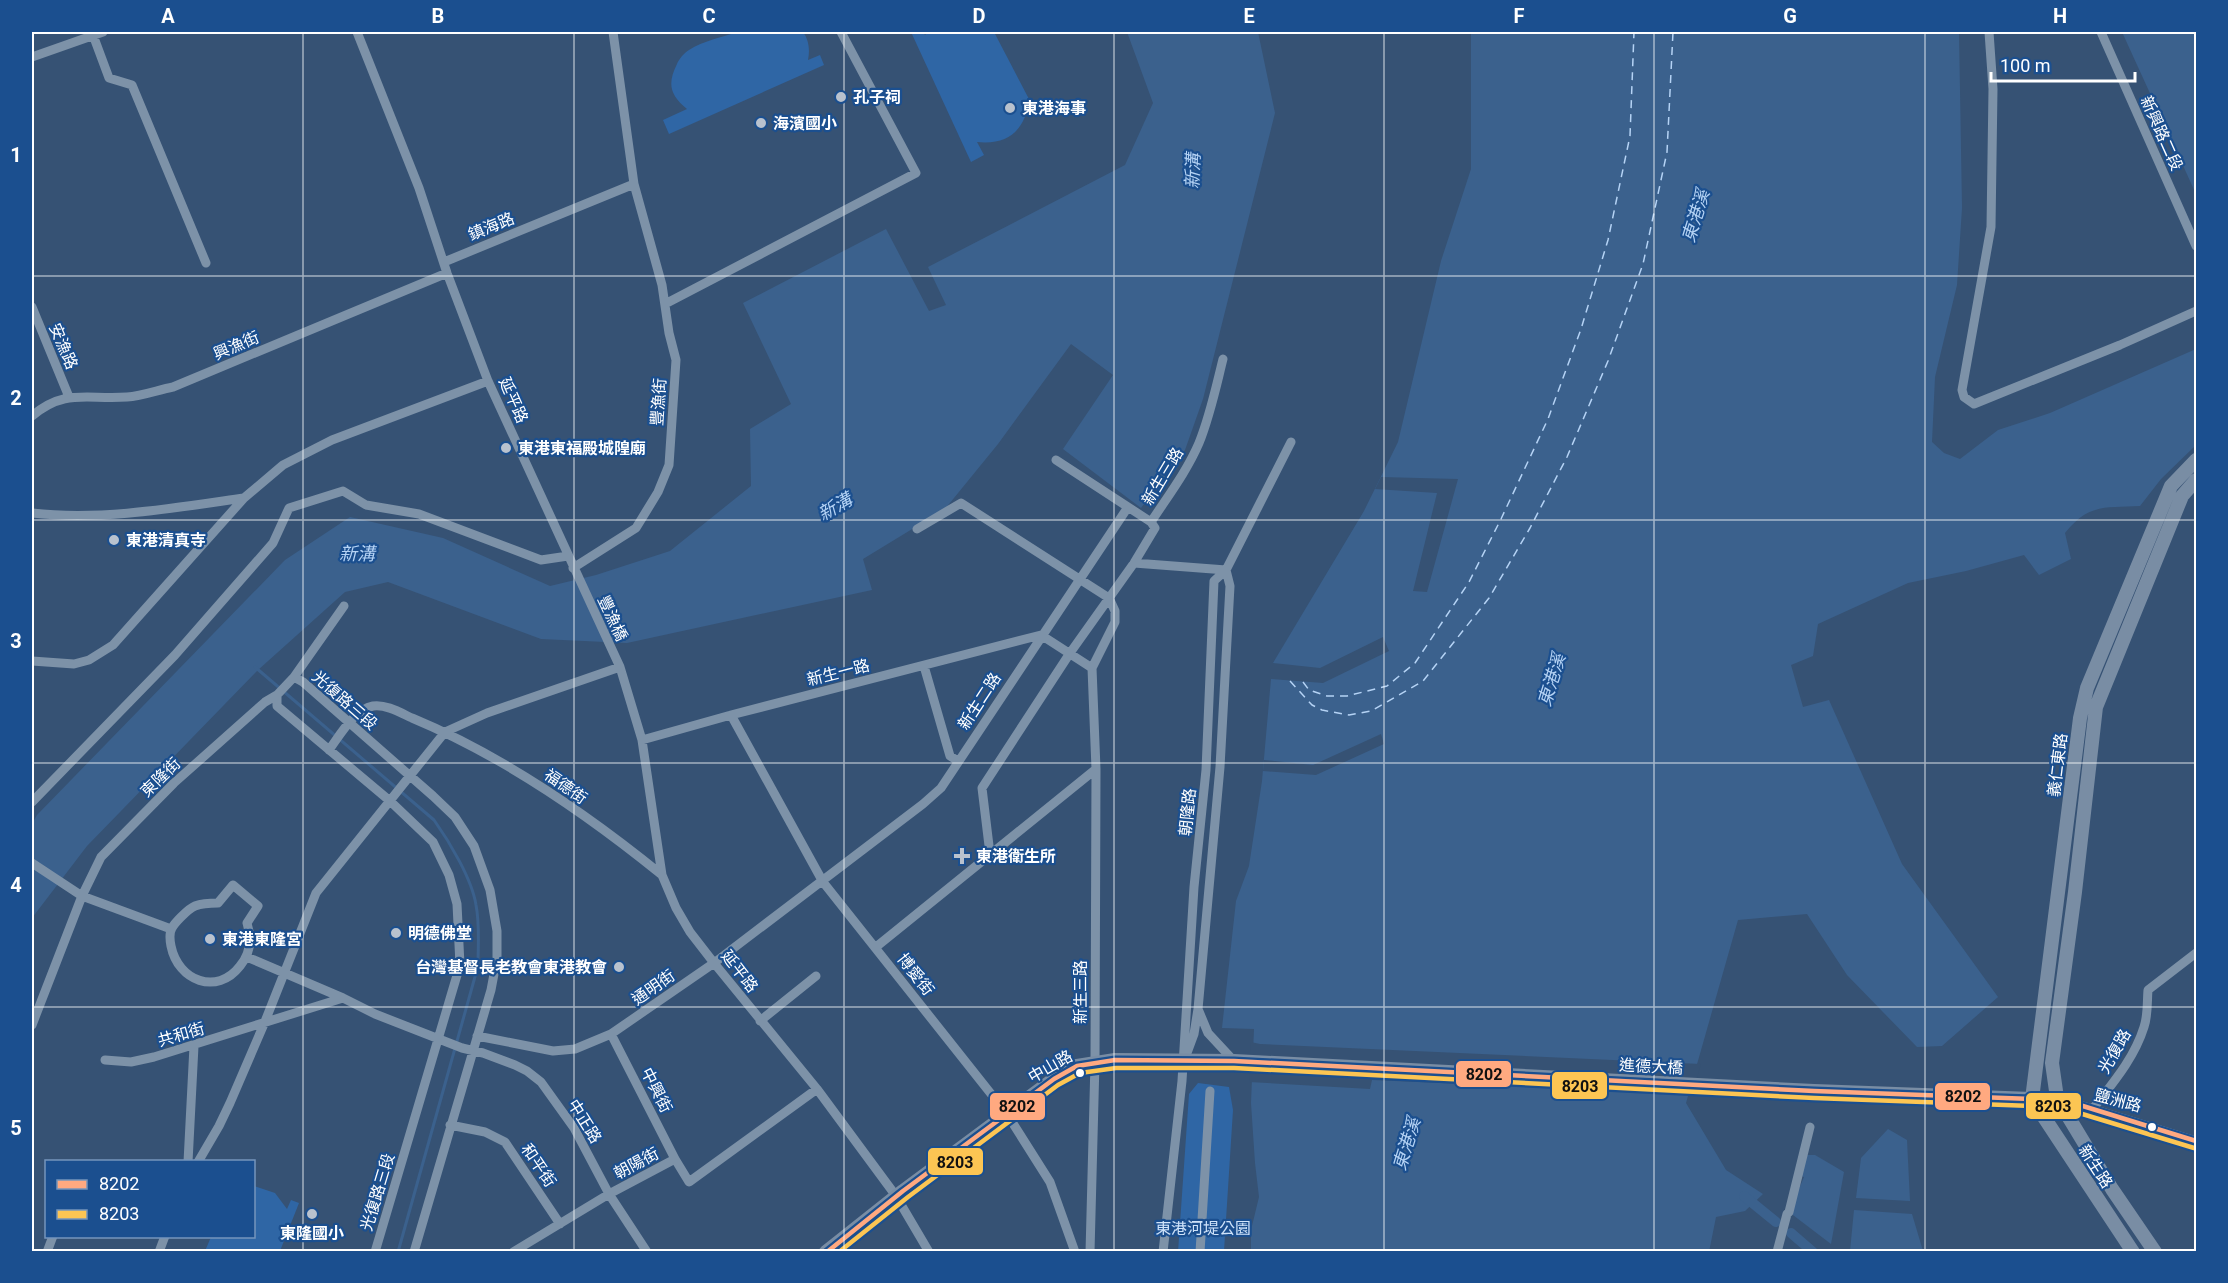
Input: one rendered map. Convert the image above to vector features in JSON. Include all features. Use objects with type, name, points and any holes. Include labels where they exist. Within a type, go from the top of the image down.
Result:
[{"type":"street","points":[[357,32],[419,188],[444,262]]},
{"type":"street","points":[[613,32],[634,184]]},
{"type":"street","points":[[665,304],[916,173],[841,32]]},
{"type":"street","points":[[1989,32],[1992,73],[1991,227],[1962,390],[1964,397],[1974,404],[2120,345],[2196,311]]},
{"type":"street","name":"新興路二段","points":[[2101,32],[2196,246]]},
{"type":"street","points":[[32,57],[98,33],[109,78],[132,86],[206,262]]},
{"type":"street","name":"鎮海路","points":[[444,262],[634,184]]},
{"type":"street","name":"豐漁街","points":[[573,568],[636,528],[658,492],[669,465],[676,360],[669,333],[663,285],[634,184]]},
{"type":"street","name":"延平路","points":[[444,262],[488,381],[579,581]]},
{"type":"street","name":"興漁街","points":[[32,416],[45,405],[69,397],[131,397],[173,387],[447,273]]},
{"type":"street","name":"安漁路","points":[[32,307],[69,397]]},
{"type":"street","name":"新生三路","points":[[990,854],[982,788],[1070,653],[1134,563],[1155,528],[1151,522],[1187,467],[1198,444],[1212,403],[1223,359]]},
{"type":"street","points":[[32,661],[74,664],[89,660],[113,645],[244,498],[284,465],[332,440],[488,381]]},
{"type":"street","name":"朝隆路","points":[[1163,1251],[1184,1062],[1194,887],[1206,770],[1214,581],[1226,570],[1291,442]]},
{"type":"street","points":[[1056,460],[1151,522]]},
{"type":"street","name":"義仁東路","points":[[2032,1099],[2080,718],[2086,688],[2171,486],[2196,460]]},
{"type":"street","name":"義仁東路","points":[[2057,1098],[2052,1063],[2075,892],[2096,707],[2182,496],[2196,480]]},
{"type":"street","points":[[32,802],[175,655],[273,543],[289,508],[343,491],[366,505],[419,514],[541,560],[568,556]]},
{"type":"street","points":[[32,513],[50,515],[148,512],[244,498]]},
{"type":"street","points":[[917,529],[961,503],[1109,598]]},
{"type":"street","name":"新生二路","points":[[823,882],[941,788],[1128,507]]},
{"type":"street","points":[[1134,563],[1226,570]]},
{"type":"street","name":"朝隆路","points":[[1184,1062],[1194,1034],[1198,1009],[1222,738],[1230,586],[1226,570]]},
{"type":"street","name":"豐漁橋","points":[[579,581],[620,667]]},
{"type":"street","name":"新生三路","points":[[1090,1251],[1095,1062],[1096,769],[1092,668],[1115,622],[1115,611],[1109,598]]},
{"type":"street","points":[[292,679],[344,606]]},
{"type":"street","points":[[1041,635],[1092,668]]},
{"type":"street","name":"新生一路","points":[[642,740],[1041,635]]},
{"type":"street","points":[[2104,646],[2117,652]]},
{"type":"street","points":[[924,666],[950,756],[958,761]]},
{"type":"street","points":[[199,1160],[219,1126],[264,1024],[315,893],[445,732],[486,713],[620,667]]},
{"type":"street","name":"延平路","points":[[620,667],[642,740],[662,875],[678,912],[714,963],[817,1089],[896,1196],[929,1251]]},
{"type":"street","name":"光復路三段","points":[[375,1251],[460,965],[458,904],[449,875],[433,842],[392,799],[328,750],[277,706],[277,695],[292,679],[303,682],[407,779],[455,817],[474,846],[490,890],[497,930],[497,958],[491,990],[414,1251]]},
{"type":"street","name":"東隆街","points":[[32,1025],[82,896],[101,856],[174,783],[265,702],[277,695]]},
{"type":"street","name":"福德街","points":[[348,723],[367,708],[376,705],[387,707],[445,732],[527,778],[634,852],[662,875]]},
{"type":"street","name":"博愛街","points":[[731,715],[823,882],[1007,1114],[1050,1182],[1075,1251]]},
{"type":"street","points":[[328,750],[348,723]]},
{"type":"street","points":[[876,947],[1096,769]]},
{"type":"street","points":[[32,863],[82,896],[171,929]]},
{"type":"street","name":"通明街","points":[[477,1036],[553,1052],[575,1049],[611,1034],[714,963],[823,882]]},
{"type":"street","points":[[233,885],[258,906],[247,923],[250,943],[248,957],[234,974],[218,982],[204,982],[189,977],[173,955],[170,941],[171,929],[193,906],[208,902],[218,903],[233,885]]},
{"type":"street","points":[[2058,891],[2075,892]]},
{"type":"street","name":"光復路","points":[[2092,1110],[2125,1068],[2136,1048],[2145,1025],[2148,990],[2196,953]]},
{"type":"street","points":[[248,957],[375,1014],[439,1038]]},
{"type":"street","points":[[760,1021],[816,976]]},
{"type":"street","name":"共和街","points":[[105,1060],[131,1062],[194,1046],[343,998]]},
{"type":"street","points":[[1198,1009],[1208,1033],[1234,1061]]},
{"type":"street","name":"中興街","points":[[611,1034],[675,1159]]},
{"type":"street","name":"中正路","points":[[439,1038],[515,1065],[541,1082],[574,1128],[609,1194],[647,1251]]},
{"type":"street","points":[[188,1160],[194,1046]]},
{"type":"street","name":"中山路","points":[[826,1251],[1054,1079],[1077,1066],[1115,1060],[1234,1061]]},
{"type":"street","name":"進德大橋","points":[[1234,1061],[1814,1091]]},
{"type":"street","name":"朝陽街","points":[[513,1251],[609,1194],[675,1159],[690,1182],[817,1089]]},
{"type":"street","points":[[1200,1251],[1210,1091]]},
{"type":"street","name":"鹽洲路","points":[[1814,1091],[2057,1098],[2196,1141]]},
{"type":"street","name":"新生路","points":[[2057,1098],[2112,1188],[2155,1251]]},
{"type":"street","name":"新生路","points":[[2032,1099],[2133,1251]]},
{"type":"street","name":"和平街","points":[[450,1125],[485,1132],[505,1142],[560,1224]]},
{"type":"street","points":[[1777,1251],[1789,1212],[1809,1127]]},
{"type":"green space","points":[[738,32],[803,32],[807,38],[808,60],[820,55],[824,65],[669,134],[663,120],[687,109],[677,99],[671,83],[679,60],[694,47]]},
{"type":"green space","points":[[911,32],[923,32],[925,35],[928,32],[994,32],[1030,101],[1019,128],[1013,134],[998,141],[977,142],[984,155],[971,162]]},
{"type":"green space","name":"東港河堤公園","points":[[1198,1083],[1229,1087],[1233,1110],[1224,1251],[1178,1252],[1189,1094]]},
{"type":"green space","points":[[255,1186],[275,1193],[287,1209],[291,1200],[299,1203],[280,1251],[205,1251],[211,1238],[255,1238]]},
{"type":"water","name":"新溝","points":[[1127,32],[1258,32],[1275,113],[1203,399],[1185,450],[1141,508],[1063,449],[1113,375],[1071,344],[998,444],[945,509],[863,559],[872,590],[627,643],[541,639],[388,582],[345,592],[258,670],[87,846],[32,918],[32,824],[37,815],[285,560],[350,517],[443,538],[550,586],[596,575],[670,551],[751,486],[750,429],[791,404],[743,303],[886,229],[929,311],[946,305],[928,267],[1125,165],[1153,103]]},
{"type":"water","name":"東港溪","points":[[1471,32],[1959,32],[1962,208],[1957,285],[1935,377],[1932,442],[1944,453],[1960,459],[1998,430],[2050,413],[2196,349],[2196,445],[2161,479],[2140,506],[2098,509],[2082,516],[2065,533],[2071,559],[2039,575],[2024,555],[1966,571],[1908,583],[1818,624],[1813,656],[1791,665],[1803,707],[1829,700],[1902,864],[1998,997],[1942,1046],[1917,1047],[1847,975],[1807,914],[1738,920],[1686,1103],[1726,1170],[1763,1194],[1745,1211],[1716,1217],[1709,1252],[1251,1251],[1251,1230],[1259,1197],[1251,1103],[1254,1029],[1222,1028],[1236,901],[1249,866],[1262,781],[1271,679],[1323,683],[1389,651],[1383,637],[1320,668],[1273,663],[1364,511],[1398,442],[1441,261],[1471,169]]},
{"type":"water","points":[[2122,32],[2196,32],[2196,194]]},
{"type":"water","points":[[1888,1129],[1907,1140],[1910,1201],[1856,1198],[1861,1158]]},
{"type":"water","points":[[1807,1155],[1815,1155],[1844,1172],[1831,1244],[1789,1212],[1804,1177],[1798,1175]]},
{"type":"water","points":[[1854,1210],[1912,1214],[1923,1251],[1850,1251]]},
{"type":"pier","points":[[1381,477],[1458,479],[1427,592],[1413,591],[1437,493],[1375,489]]},
{"type":"pier","points":[[1381,734],[1384,744],[1316,775],[1263,771],[1264,760],[1313,765]]},
{"type":"pier","points":[[1251,1042],[1701,1064],[1692,1094],[1372,1080],[1370,1089],[1249,1082]]},
{"type":"waterway","points":[[255,667],[434,820],[459,861],[474,895],[478,920],[478,966],[398,1252]]},
{"type":"waterway","points":[[1744,1196],[1776,1222]]},
{"type":"waterway","points":[[1791,1233],[1813,1252]]},
{"type":"ferry route","points":[[1303,682],[1309,690],[1327,696],[1347,696],[1387,686],[1415,663],[1469,582],[1548,419],[1581,329],[1608,240],[1630,136],[1634,32]]},
{"type":"ferry route","points":[[1290,681],[1312,705],[1322,710],[1349,715],[1371,711],[1423,681],[1489,598],[1530,528],[1567,457],[1608,361],[1643,264],[1667,152],[1673,32]]},
{"type":"transit line","name":"8202","points":[[827,1252],[903,1191],[1054,1079],[1077,1066],[1115,1060],[1234,1061],[1814,1091],[2057,1098],[2196,1141]]},
{"type":"transit line","name":"8203","points":[[839,1252],[908,1197],[1058,1085],[1080,1073],[1116,1068],[1234,1068],[1814,1098],[2056,1106],[2194,1148]]},
{"type":"place","name":"孔子祠","points":[[841,97]]},
{"type":"place","name":"東港海事","points":[[1010,108]]},
{"type":"place","name":"海濱國小","points":[[761,123]]},
{"type":"place","name":"東港東福殿城隍廟","points":[[506,448]]},
{"type":"place","name":"東港清真寺","points":[[114,540]]},
{"type":"place","name":"東港衛生所","points":[[962,856]]},
{"type":"place","name":"明德佛堂","points":[[396,933]]},
{"type":"place","name":"東港東隆宮","points":[[210,939]]},
{"type":"place","name":"台灣基督長老教會東港教會","points":[[619,967]]},
{"type":"place","name":"東隆國小","points":[[312,1214]]}]
